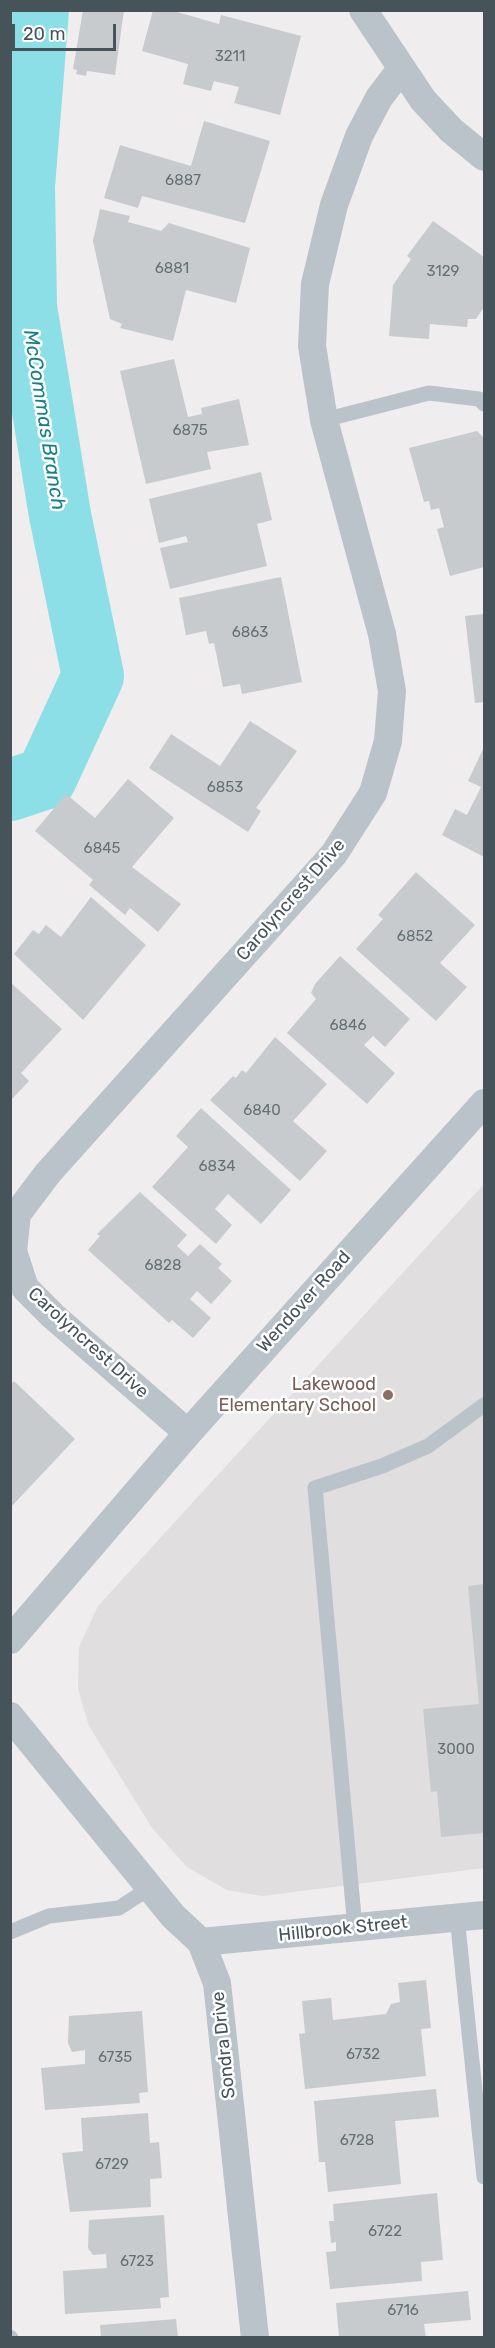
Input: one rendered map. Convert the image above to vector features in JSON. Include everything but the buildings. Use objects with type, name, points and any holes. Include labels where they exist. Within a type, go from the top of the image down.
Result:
[{"type":"street","points":[[363,10],[423,100],[450,130],[484,156]]},
{"type":"street","name":"Carolyncrest Drive","points":[[188,1433],[53,1316],[25,1288],[13,1251],[17,1214],[48,1173],[334,855],[373,793],[388,741],[392,691],[382,634],[324,420],[312,346],[315,284],[334,205],[359,136],[379,98],[402,69]]},
{"type":"street","name":"Wendover Road","points":[[10,1640],[188,1433],[484,1103]]},
{"type":"street","name":"Sondra Drive","points":[[10,1716],[151,1887],[172,1916],[201,1942],[217,1983],[255,2337]]},
{"type":"street","name":"Hillbrook Street","points":[[201,1942],[471,1916]]},
{"type":"lane","points":[[324,420],[429,393],[479,399],[484,404]]},
{"type":"lane","points":[[355,1928],[315,1488],[382,1466],[428,1446],[484,1405]]},
{"type":"lane","points":[[10,1932],[50,1916],[119,1908],[151,1887]]},
{"type":"lane","points":[[471,1916],[484,2177]]},
{"type":"shaded area","name":"Lakewood Elementary School","points":[[484,1184],[484,1868],[262,1896],[227,1890],[187,1867],[152,1828],[89,1726],[78,1689],[79,1647],[98,1606]]},
{"type":"waterway","name":"McCommas Branch","points":[[10,790],[46,778],[93,676],[60,515],[26,307],[24,186],[38,10]]},
{"type":"place","name":"Lakewood Elementary School","points":[[388,1395]]}]
